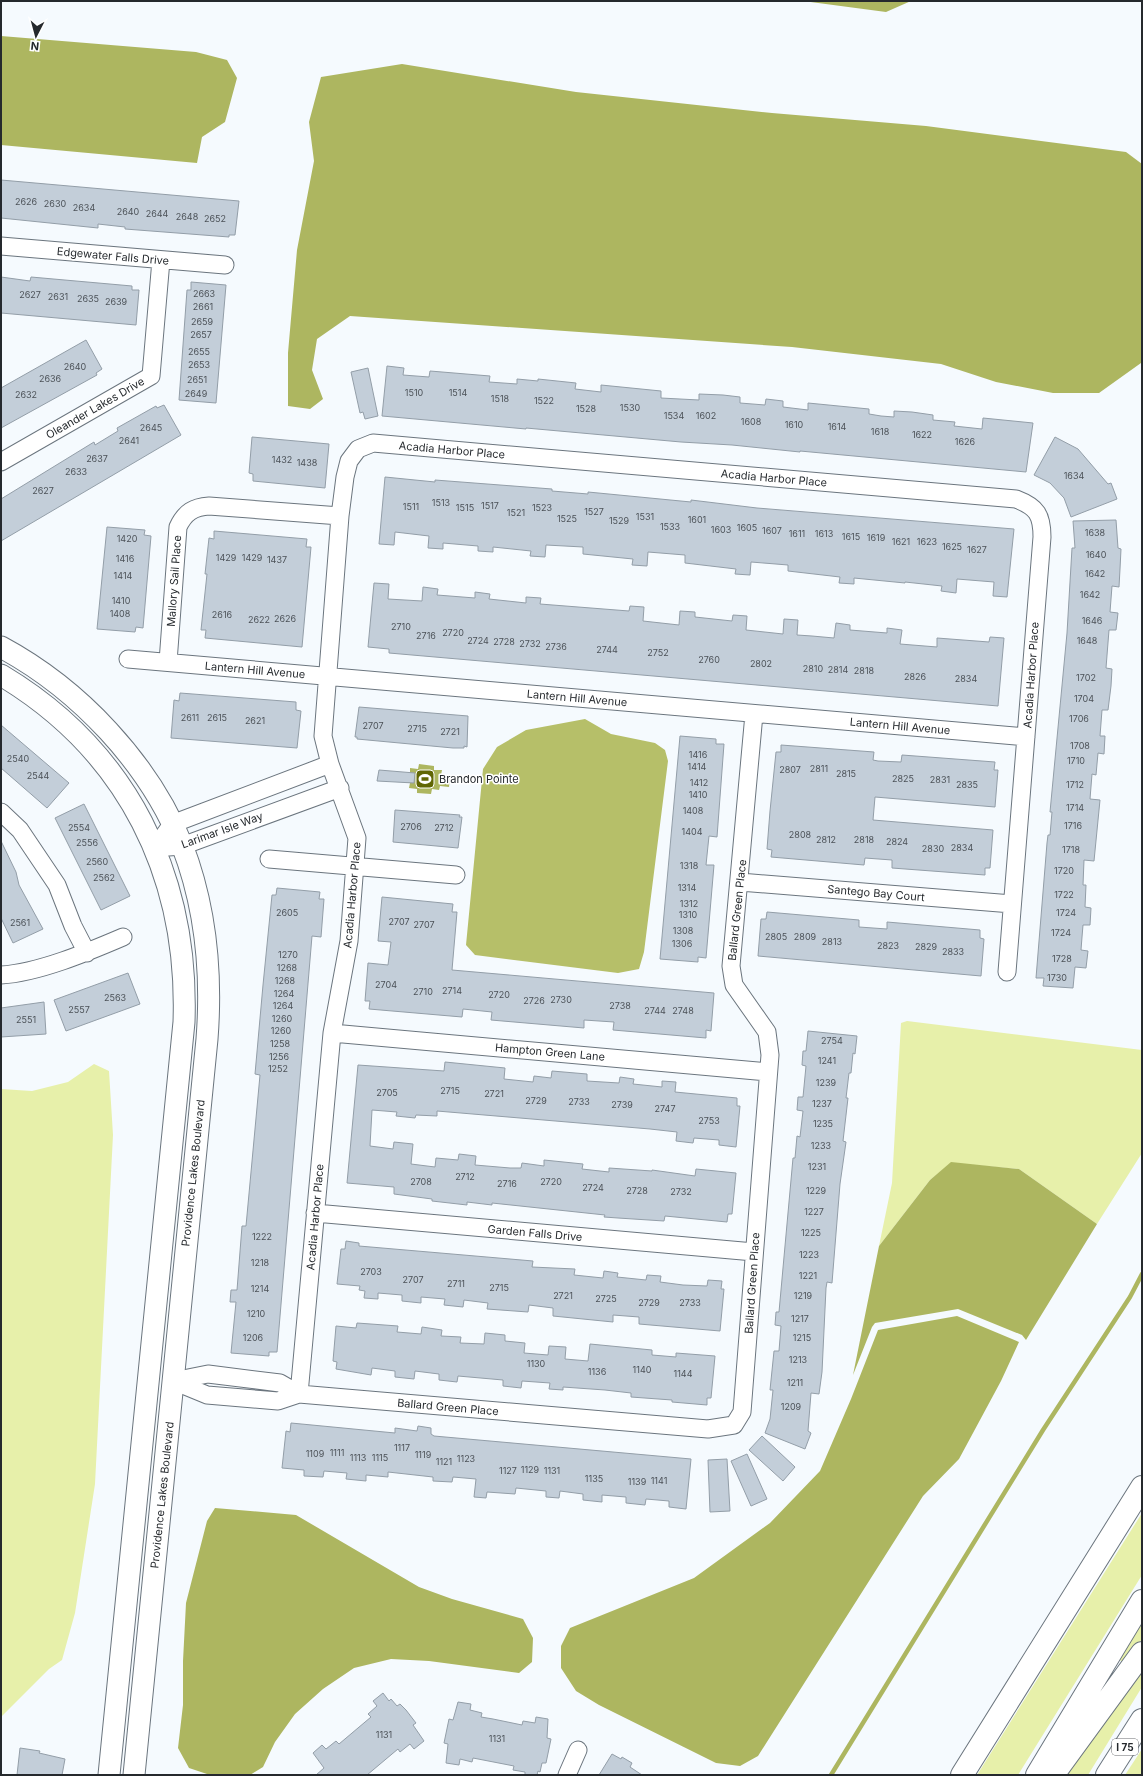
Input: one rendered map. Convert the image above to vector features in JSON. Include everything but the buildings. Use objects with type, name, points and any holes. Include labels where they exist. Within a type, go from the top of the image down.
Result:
[{"type":"highway","points":[[962,1775],[1142,1488]]},
{"type":"highway","points":[[1037,1775],[1142,1601]]},
{"type":"highway","points":[[1052,1775],[1142,1653]]},
{"type":"highway","name":"I 75","points":[[1107,1775],[1142,1720]]},
{"type":"street","name":"Edgewater Falls Drive","points":[[1,246],[225,265]]},
{"type":"street","name":"Oleander Lakes Drive","points":[[1,462],[151,376],[161,260]]},
{"type":"street","name":"Acadia Harbor Place","points":[[299,1394],[332,1033],[349,941],[356,866],[357,838],[330,764],[323,736],[340,516],[345,477],[350,460],[358,449],[373,443],[1016,499],[1028,503],[1037,512],[1042,524],[1042,530],[1007,972]]},
{"type":"street","name":"Mallory Sail Place","points":[[168,662],[178,527],[187,512],[197,507],[209,506],[340,516]]},
{"type":"street","name":"Providence Lakes Boulevard","points":[[1,647],[34,666],[60,686],[106,728],[141,773],[172,824],[182,846],[201,912],[208,959],[209,993],[207,1039],[134,1775]]},
{"type":"street","name":"Lantern Hill Avenue","points":[[128,659],[1026,737]]},
{"type":"street","points":[[1,675],[35,697],[62,718],[88,744],[121,786],[137,811],[155,848],[176,912],[183,954],[185,994],[183,1037],[109,1775]]},
{"type":"street","name":"Ballard Green Place","points":[[299,1394],[708,1429],[734,1425],[742,1412],[770,1056],[767,1032],[734,985],[731,966],[740,882],[754,714]]},
{"type":"street","points":[[172,824],[330,764]]},
{"type":"street","points":[[284,782],[293,804]]},
{"type":"street","name":"Larimar Isle Way","points":[[155,848],[182,846],[340,788]]},
{"type":"street","points":[[1,812],[20,830],[57,885],[73,926],[87,953]]},
{"type":"street","name":"Larimar Isle Way","points":[[155,848],[172,824]]},
{"type":"street","points":[[269,859],[456,875]]},
{"type":"street","name":"Santego Bay Court","points":[[740,882],[1012,904]]},
{"type":"street","points":[[1,975],[52,964],[87,953],[123,937]]},
{"type":"street","name":"Hampton Green Lane","points":[[332,1033],[768,1072]]},
{"type":"street","name":"Garden Falls Drive","points":[[315,1213],[754,1252]]},
{"type":"street","points":[[149,1379],[173,1381],[208,1374],[280,1383],[299,1394]]},
{"type":"street","points":[[568,1775],[578,1750]]},
{"type":"shaded area","points":[[803,1],[911,1],[886,12]]},
{"type":"shaded area","points":[[1,36],[196,52],[227,60],[237,78],[225,122],[202,137],[197,163],[1,145]]},
{"type":"shaded area","points":[[402,64],[576,92],[772,113],[926,126],[1126,152],[1142,164],[1141,363],[1099,393],[1053,393],[996,382],[941,364],[792,347],[350,316],[317,339],[312,370],[323,399],[310,409],[288,406],[288,353],[297,250],[314,161],[309,122],[321,77]]},
{"type":"shaded area","points":[[585,719],[611,734],[655,743],[665,750],[668,761],[644,952],[639,969],[618,973],[475,955],[466,945],[483,769],[497,747],[526,730]]},
{"type":"shaded area","name":"Brandon Pointe","points":[[419,764],[434,766],[434,770],[442,770],[441,775],[450,776],[449,787],[440,786],[439,790],[432,789],[431,794],[417,793],[417,789],[409,788],[410,783],[401,782],[402,773],[410,773],[410,768],[418,769]]},
{"type":"shaded area","points":[[907,1021],[1142,1050],[1142,1153],[1097,1224],[1019,1169],[951,1163],[930,1180],[879,1246],[892,1183],[901,1023]]},
{"type":"shaded area","points":[[94,1064],[109,1071],[113,1135],[95,1484],[75,1613],[62,1660],[49,1669],[1,1717],[1,1089],[32,1091],[68,1082]]},
{"type":"shaded area","points":[[951,1162],[1019,1169],[1097,1224],[1026,1340],[1022,1335],[958,1309],[875,1323],[872,1327],[853,1375],[879,1246],[930,1180]]},
{"type":"shaded area","points":[[957,1316],[1019,1342],[1001,1381],[959,1459],[923,1496],[758,1756],[740,1766],[716,1763],[599,1705],[576,1691],[561,1668],[561,1646],[570,1628],[694,1578],[770,1523],[820,1471],[851,1399],[878,1330]]},
{"type":"shaded area","points":[[215,1508],[296,1515],[419,1587],[452,1599],[523,1619],[533,1638],[532,1662],[519,1673],[429,1661],[391,1659],[354,1668],[323,1689],[295,1714],[275,1742],[263,1767],[250,1775],[210,1775],[189,1768],[178,1748],[183,1705],[183,1661],[186,1603],[207,1521]]},
{"type":"shaded area","points":[[1142,1513],[1142,1575],[1018,1775],[977,1775]]},
{"type":"shaded area","points":[[1142,1620],[1142,1639],[1124,1664],[1119,1659]]},
{"type":"shaded area","points":[[1142,1663],[1142,1687],[1088,1775],[1063,1775]]},
{"type":"shaded area","points":[[1142,1749],[1142,1775],[1125,1775]]},
{"type":"waterway","points":[[831,1775],[1043,1430],[1130,1297],[1142,1274]]},
{"type":"place","name":"Brandon Pointe","points":[[425,779]]}]
